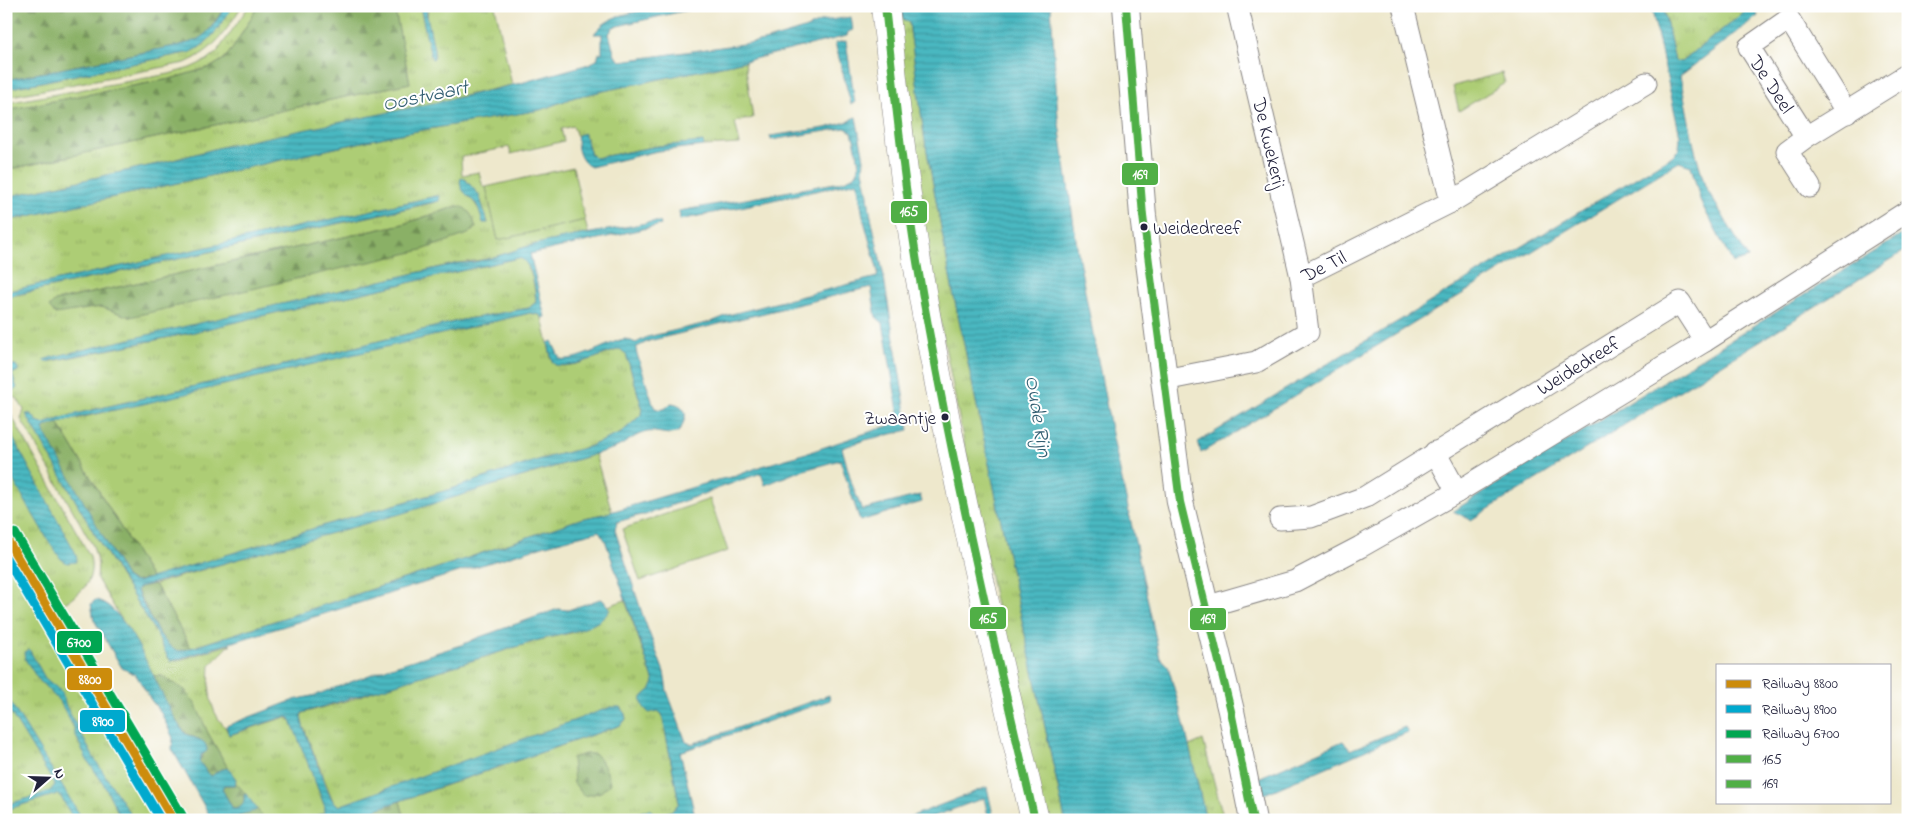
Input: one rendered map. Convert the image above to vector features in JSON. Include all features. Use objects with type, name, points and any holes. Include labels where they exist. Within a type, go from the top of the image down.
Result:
[{"type":"main road","points":[[885,6],[904,172],[933,350],[987,612],[1035,820]]},
{"type":"street","points":[[1126,6],[1143,216],[1180,502],[1230,711],[1253,820]]},
{"type":"street","points":[[1403,6],[1451,202]]},
{"type":"street","name":"De Kwekerij","points":[[1238,7],[1301,278]]},
{"type":"street","name":"De Deel","points":[[1806,137],[1749,48],[1785,12],[1847,112]]},
{"type":"street","points":[[1810,186],[1787,151],[1806,137],[1908,74]]},
{"type":"street","name":"De Til","points":[[1164,380],[1256,362],[1308,332],[1301,278],[1451,202],[1646,83]]},
{"type":"street","points":[[1205,607],[1295,581],[1457,492],[1705,341],[1908,211]]},
{"type":"street","name":"Weidedreef","points":[[1280,519],[1311,517],[1365,496],[1680,302],[1705,341]]},
{"type":"street","points":[[1435,452],[1457,492]]},
{"type":"green space","points":[[6,6],[226,6],[204,37],[190,43],[6,80]]},
{"type":"green space","points":[[233,6],[242,6],[218,40],[204,52],[185,63],[6,97],[6,89],[191,52],[210,38]]},
{"type":"green space","points":[[249,6],[258,6],[233,48],[224,59],[211,67],[170,79],[6,110],[6,103],[169,74],[190,68],[207,60],[217,52]]},
{"type":"green space","points":[[258,6],[394,6],[410,83],[6,170],[6,110],[170,79],[211,67],[224,59],[233,48]]},
{"type":"green space","points":[[394,6],[420,6],[432,59],[435,56],[427,19],[428,9],[436,6],[495,6],[512,85],[335,125],[225,146],[162,163],[6,197],[6,170],[410,83]]},
{"type":"green space","points":[[889,6],[901,6],[903,19],[909,22],[924,135],[952,287],[1065,820],[1038,820],[912,178]]},
{"type":"green space","points":[[1663,6],[1752,6],[1681,62],[1675,61]]},
{"type":"green space","points":[[745,61],[753,118],[735,122],[740,144],[704,146],[702,143],[658,146],[596,158],[591,155],[585,134],[578,135],[577,137],[573,126],[561,129],[564,141],[511,154],[509,147],[461,157],[462,175],[479,172],[483,187],[486,187],[498,240],[585,220],[588,233],[532,245],[488,259],[458,263],[44,360],[45,362],[53,361],[190,333],[518,258],[522,258],[531,272],[536,302],[529,308],[462,320],[264,370],[75,414],[43,424],[39,423],[31,414],[27,414],[94,533],[157,635],[169,660],[176,661],[231,644],[210,665],[209,679],[212,706],[229,735],[286,717],[293,722],[325,807],[324,813],[305,820],[265,820],[236,783],[208,733],[162,676],[153,676],[141,651],[97,579],[98,564],[93,546],[21,419],[24,410],[17,398],[8,397],[6,393],[6,379],[13,390],[12,373],[16,372],[15,365],[6,365],[6,297],[436,202],[436,196],[6,292],[6,221],[394,135],[540,110],[575,97]],"holes":[[[465,179],[480,198],[488,223],[472,199]],[[458,206],[130,317],[101,306],[55,301],[403,224]]]},
{"type":"green space","points":[[1502,73],[1505,83],[1459,111],[1453,86]]},
{"type":"green space","points":[[573,167],[585,220],[498,240],[486,187]]},
{"type":"green space","points":[[458,206],[468,211],[476,228],[468,234],[422,250],[130,317],[101,307],[55,314],[49,307],[55,301],[403,224]]},
{"type":"green space","points":[[530,313],[540,315],[542,318],[552,361],[563,366],[577,364],[620,349],[626,353],[642,408],[641,415],[621,433],[588,447],[541,459],[448,490],[365,513],[151,578],[58,423]]},
{"type":"green space","points":[[6,406],[90,556],[91,566],[88,581],[79,593],[58,607],[55,603],[52,604],[6,527]]},
{"type":"green space","points":[[58,423],[151,578],[134,582],[126,577],[45,437],[44,427]]},
{"type":"green space","points":[[595,454],[612,512],[580,519],[459,561],[191,648],[155,584],[485,488]]},
{"type":"green space","points":[[710,499],[728,551],[640,581],[622,529]]},
{"type":"green space","points":[[6,550],[21,574],[167,820],[6,820]]},
{"type":"green space","points":[[155,584],[191,648],[181,651],[170,647],[153,623],[137,590],[139,587]]},
{"type":"green space","points":[[625,600],[654,682],[652,689],[642,697],[662,714],[679,803],[673,810],[658,816],[643,813],[619,820],[405,820],[400,801],[621,725],[626,719],[620,707],[339,806],[333,801],[303,726],[301,716],[303,713],[539,640],[571,633],[610,610],[608,606]]},
{"type":"green space","points":[[153,676],[162,676],[185,690],[196,705],[208,733],[228,768],[219,770],[212,776],[208,774],[199,761],[207,748],[202,741],[188,734],[180,727]]},
{"type":"green space","points":[[1203,740],[1224,820],[1206,820],[1189,746]]},
{"type":"green space","points":[[585,754],[595,754],[607,771],[610,784],[601,792],[584,796],[574,783],[572,758]]},
{"type":"green space","points":[[236,783],[246,794],[244,795],[242,805],[239,808],[233,809],[222,789],[224,785],[235,785]]},
{"type":"green space","points":[[400,801],[405,820],[376,820],[376,809]]},
{"type":"green space","points":[[257,809],[265,820],[239,820],[238,815]]},
{"type":"water","points":[[226,6],[233,6],[210,38],[191,52],[6,89],[6,80],[189,43],[208,32]]},
{"type":"water","points":[[420,6],[436,6],[426,11],[434,49],[434,59],[432,59],[430,53]]},
{"type":"water","points":[[668,6],[701,7],[613,27],[609,34],[615,56],[621,61],[764,41],[804,29],[822,21],[851,17],[853,30],[848,32],[847,36],[745,61],[575,97],[540,110],[394,135],[6,221],[6,197],[162,163],[225,146],[439,102],[521,83],[589,64],[597,60],[599,53],[602,53],[602,34],[594,34],[601,26],[628,14]]},
{"type":"water","name":"Oude Rijn","points":[[901,6],[1051,6],[1058,117],[1079,259],[1110,424],[1160,658],[1168,666],[1184,724],[1206,820],[1065,820],[952,287],[924,135],[909,22],[903,19]]},
{"type":"water","points":[[1651,6],[1663,6],[1675,61],[1681,62],[1752,6],[1755,6],[1758,16],[1680,76],[1694,146],[1705,186],[1748,258],[1733,263],[1701,203],[1691,166],[1679,162],[1201,453],[1198,442],[1672,156],[1679,149],[1680,136]]},
{"type":"water","points":[[846,41],[855,103],[851,104],[835,43]]},
{"type":"water","points":[[856,117],[864,159],[863,170],[883,272],[909,430],[865,440],[842,448],[852,484],[862,510],[920,495],[922,502],[860,521],[840,460],[797,472],[765,485],[761,473],[645,515],[617,522],[615,530],[644,619],[664,672],[667,691],[686,742],[692,744],[829,695],[830,700],[680,752],[696,820],[679,820],[676,818],[672,820],[619,820],[649,809],[658,816],[673,810],[679,803],[662,714],[658,711],[649,713],[642,704],[642,697],[651,689],[654,682],[605,540],[599,531],[546,545],[172,661],[169,660],[157,635],[94,533],[26,414],[31,414],[39,423],[43,424],[75,414],[264,370],[462,320],[529,308],[536,302],[535,291],[533,278],[528,267],[522,259],[518,258],[190,333],[45,362],[43,360],[52,357],[459,263],[485,260],[548,241],[651,222],[660,222],[661,225],[530,254],[545,317],[542,318],[540,315],[530,313],[85,416],[44,427],[43,430],[126,577],[131,581],[137,582],[448,490],[541,459],[588,447],[621,433],[641,415],[642,407],[626,354],[620,349],[580,363],[555,365],[552,361],[548,343],[552,341],[560,359],[574,358],[620,340],[626,339],[636,343],[647,337],[711,322],[728,315],[877,277],[878,272],[863,217],[857,182],[680,220],[679,211],[835,183],[853,177],[857,173],[859,165],[852,132],[845,128],[771,140],[770,136],[825,128],[850,121]],"holes":[[[871,287],[876,317],[883,323],[899,417],[896,423],[736,476],[604,514],[580,519],[459,561],[182,651],[168,645],[150,619],[138,594],[137,590],[139,587],[400,514],[615,448],[643,433],[671,434],[678,432],[684,421],[685,411],[681,406],[671,403],[663,409],[654,407],[636,351],[637,347],[649,341]]]},
{"type":"water","points":[[584,133],[591,155],[596,158],[658,146],[703,142],[704,146],[657,151],[591,167],[581,158],[578,149],[578,135]]},
{"type":"water","points":[[461,178],[465,179],[479,195],[488,223],[483,223],[478,207],[461,187]]},
{"type":"water","points":[[440,196],[439,201],[6,297],[6,292],[9,291]]},
{"type":"water","points":[[1908,231],[1908,249],[1471,520],[1453,511]]},
{"type":"water","points":[[6,365],[16,365],[18,368],[18,371],[12,374],[17,388],[13,391],[6,379]]},
{"type":"water","points":[[6,426],[11,435],[13,434],[13,438],[75,552],[76,562],[67,563],[61,559],[6,468]]},
{"type":"water","points":[[600,599],[610,609],[598,622],[589,626],[302,713],[303,726],[328,792],[333,801],[339,806],[611,707],[620,707],[625,714],[626,719],[621,725],[376,809],[376,820],[305,820],[324,813],[325,807],[290,718],[280,718],[229,735],[226,726],[294,700],[316,695],[388,668],[464,644],[558,609],[568,610]]},
{"type":"water","points":[[95,600],[106,604],[117,614],[128,629],[174,717],[185,733],[205,743],[207,751],[201,755],[199,761],[208,774],[212,776],[219,770],[228,768],[236,779],[235,785],[224,785],[222,789],[233,809],[239,808],[242,805],[244,795],[246,794],[257,809],[255,811],[239,815],[239,820],[212,820],[172,749],[173,738],[161,713],[136,675],[122,668],[94,620],[91,604]]},
{"type":"water","points":[[29,649],[45,678],[62,692],[66,706],[94,758],[134,820],[122,820],[103,783],[87,760],[74,728],[60,702],[37,678],[25,659],[24,652]]},
{"type":"water","points":[[6,695],[83,820],[74,820],[61,797],[57,794],[6,810],[6,805],[50,791],[55,785],[11,713],[6,714]]},
{"type":"water","points":[[1405,727],[1408,732],[1253,799],[1249,782],[1343,741],[1350,750]]},
{"type":"water","points":[[987,787],[994,820],[989,820],[984,798],[924,820],[902,820]]},
{"type":"rail line","name":"6700","points":[[15,533],[182,815]]},
{"type":"rail line","name":"8800","points":[[6,538],[173,820]]},
{"type":"rail line","name":"8900","points":[[6,558],[161,820]]},
{"type":"transit line","name":"165","points":[[885,6],[909,208],[931,343],[973,548],[1035,820]]},
{"type":"transit line","name":"169","points":[[1126,6],[1143,216],[1180,502],[1231,711],[1253,820]]},
{"type":"place","name":"Weidedreef","points":[[1144,227]]},
{"type":"place","name":"Zwaantje","points":[[945,417]]},
{"type":"water label","name":"Oostvaart","points":[[425,95]]}]
